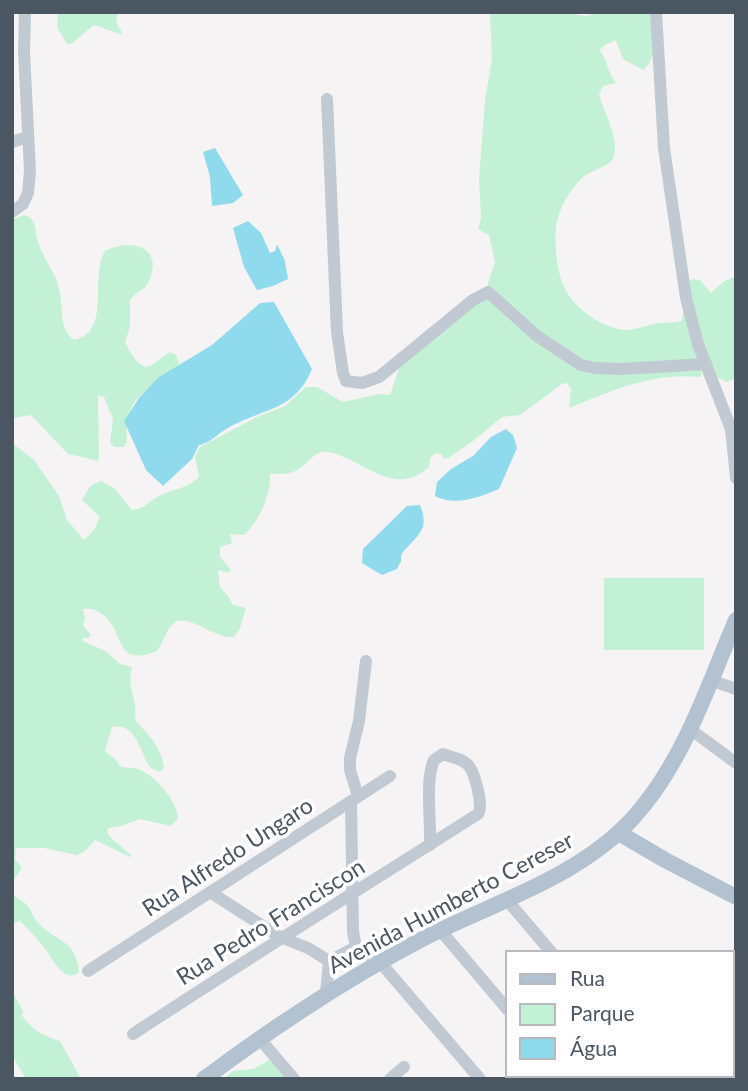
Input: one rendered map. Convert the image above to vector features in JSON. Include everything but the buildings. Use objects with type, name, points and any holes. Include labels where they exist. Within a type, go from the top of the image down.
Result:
[{"type":"main road","name":"Avenida Humberto Cereser","points":[[204,1079],[326,993],[441,930],[582,860],[619,833],[661,783],[690,729],[736,620]]},
{"type":"main road","points":[[619,833],[736,897]]},
{"type":"street","points":[[12,212],[23,204],[28,193],[30,171],[25,12]]},
{"type":"street","points":[[656,12],[665,158],[686,298],[690,320],[731,429],[736,478]]},
{"type":"street","points":[[327,99],[337,332],[346,381],[362,383],[379,377],[473,300],[488,292],[537,336],[581,365],[621,369],[706,364]]},
{"type":"street","points":[[12,142],[28,137]]},
{"type":"street","points":[[366,661],[359,721],[350,758],[355,798],[352,893],[356,947],[380,962],[480,1079]]},
{"type":"street","points":[[710,680],[736,690]]},
{"type":"street","points":[[690,729],[736,763]]},
{"type":"street","name":"Rua Pedro Franciscon","points":[[133,1034],[280,937],[430,845],[478,814],[482,809],[469,766],[464,761],[443,754],[435,760],[429,782],[430,845]]},
{"type":"street","name":"Rua Alfredo Ungaro","points":[[88,971],[390,776]]},
{"type":"street","points":[[210,892],[280,937],[308,948],[329,961]]},
{"type":"street","points":[[506,899],[550,951]]},
{"type":"street","points":[[441,930],[506,1008]]},
{"type":"street","points":[[329,961],[356,947]]},
{"type":"street","points":[[326,993],[329,961]]},
{"type":"street","points":[[259,1038],[294,1079]]},
{"type":"street","points":[[390,1079],[404,1067]]},
{"type":"green space","points":[[58,12],[118,12],[116,22],[123,35],[94,25],[71,44],[67,44],[57,27]]},
{"type":"green space","points":[[490,12],[575,12],[577,15],[588,16],[598,12],[650,12],[653,50],[649,64],[643,70],[623,59],[616,40],[599,50],[616,83],[603,86],[599,95],[613,133],[614,156],[606,165],[584,176],[574,186],[562,206],[555,234],[560,275],[565,289],[582,310],[607,326],[625,330],[682,321],[688,282],[693,279],[700,280],[711,293],[723,282],[736,276],[736,378],[727,382],[702,370],[701,377],[650,380],[617,389],[569,408],[571,389],[567,383],[562,384],[520,415],[502,417],[448,458],[443,459],[442,454],[434,454],[429,467],[416,476],[403,479],[379,474],[329,452],[315,455],[294,472],[270,474],[266,499],[255,523],[244,535],[230,534],[232,543],[220,547],[220,557],[231,570],[228,573],[218,570],[220,587],[233,605],[246,608],[240,628],[234,637],[218,634],[192,623],[177,621],[169,629],[157,651],[132,655],[121,644],[108,619],[95,610],[83,609],[83,626],[91,635],[83,638],[83,641],[105,651],[120,664],[132,667],[130,681],[135,720],[157,747],[164,767],[160,772],[151,768],[132,734],[120,726],[112,727],[105,751],[121,767],[145,772],[158,783],[174,804],[178,818],[171,826],[140,819],[108,828],[107,832],[111,838],[132,856],[130,857],[95,840],[77,855],[44,848],[16,848],[15,859],[22,868],[12,882],[12,443],[34,460],[59,496],[67,520],[84,540],[94,530],[100,517],[82,500],[90,486],[101,481],[114,488],[132,510],[140,508],[199,477],[195,457],[200,447],[257,417],[285,406],[306,387],[317,387],[343,402],[379,394],[390,395],[400,366],[487,287],[495,262],[489,235],[478,229],[481,218],[479,180],[485,100],[492,59]]},
{"type":"green space","points":[[24,215],[34,222],[40,248],[58,286],[66,330],[74,340],[86,335],[93,327],[105,251],[125,245],[134,246],[149,253],[152,260],[148,284],[130,300],[130,326],[125,343],[135,359],[146,367],[170,352],[176,355],[179,364],[134,403],[129,413],[124,447],[115,447],[110,443],[113,419],[104,397],[98,395],[99,461],[68,454],[31,415],[12,418],[12,220]]},
{"type":"green space","points":[[604,578],[704,578],[704,650],[604,650]]},
{"type":"green space","points":[[12,894],[26,904],[36,921],[69,947],[74,953],[79,972],[68,975],[63,972],[20,921],[12,924]]},
{"type":"green space","points":[[12,991],[25,1020],[38,1032],[60,1041],[81,1079],[26,1079],[12,1055]]},
{"type":"green space","points":[[269,1060],[293,1079],[224,1079],[232,1071],[253,1069]]},
{"type":"water","points":[[215,148],[243,195],[233,203],[212,206],[210,177],[203,152]]},
{"type":"water","points":[[248,221],[261,233],[270,253],[275,251],[277,244],[285,261],[288,279],[257,290],[244,267],[233,228]]},
{"type":"water","points":[[274,302],[312,369],[304,384],[285,402],[236,424],[199,445],[192,459],[163,486],[146,470],[124,421],[139,398],[159,377],[212,345],[260,303]]},
{"type":"water","points":[[506,429],[513,435],[517,448],[499,489],[459,501],[435,496],[437,482],[451,469],[473,456],[491,437]]},
{"type":"water","points":[[420,505],[423,528],[401,555],[397,569],[382,575],[362,563],[363,549],[407,506]]}]
